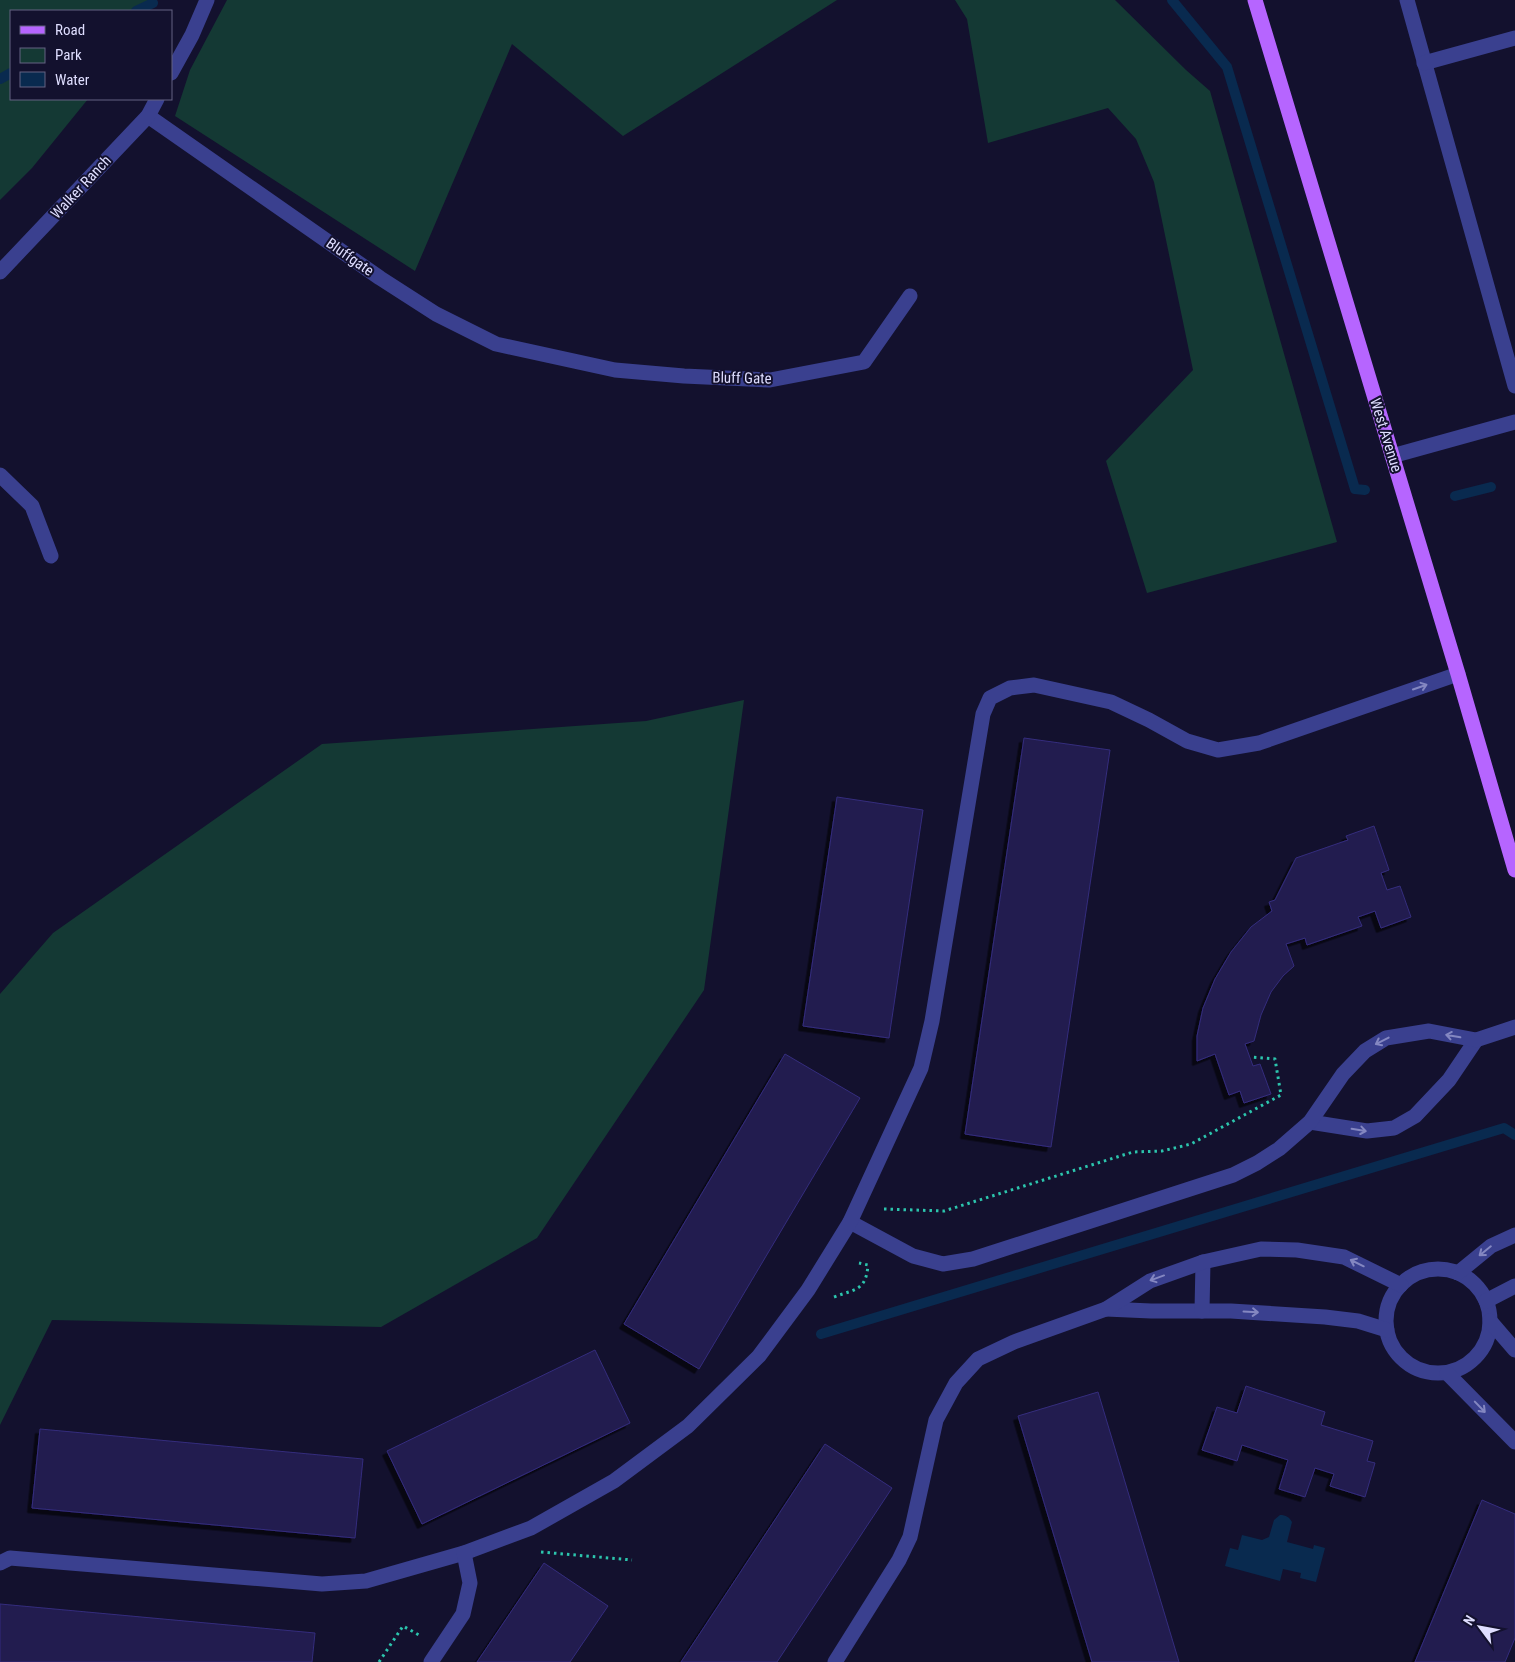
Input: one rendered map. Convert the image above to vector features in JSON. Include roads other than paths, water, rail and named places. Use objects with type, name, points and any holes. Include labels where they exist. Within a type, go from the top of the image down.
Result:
[{"type":"main road","name":"West Avenue","points":[[1255,0],[1458,674],[1515,870]]},
{"type":"street","points":[[172,71],[192,35],[207,0]]},
{"type":"street","points":[[1407,0],[1515,386]]},
{"type":"street","points":[[1424,63],[1515,38]]},
{"type":"street","name":"Walker Ranch","points":[[0,272],[148,116],[156,100]]},
{"type":"street","name":"Bluffgate","points":[[148,116],[380,278],[436,314],[496,344],[570,360]]},
{"type":"street","name":"Bluff Gate","points":[[570,360],[615,370],[684,376],[770,380],[864,362],[910,296]]},
{"type":"street","points":[[1392,456],[1515,422]]},
{"type":"street","points":[[0,475],[32,506],[51,556]]},
{"type":"street","points":[[0,1563],[10,1558],[322,1584],[366,1581],[464,1553],[531,1528],[614,1482],[688,1426],[759,1356],[808,1290],[850,1222],[920,1068],[932,1021],[983,714],[990,698],[1010,688],[1034,685],[1112,702],[1187,741],[1218,750],[1258,743],[1458,674]]},
{"type":"street","points":[[850,1222],[913,1256],[943,1264],[973,1259],[1233,1174],[1257,1163],[1279,1149],[1310,1122],[1342,1074],[1365,1051],[1386,1038],[1429,1032],[1476,1040],[1515,1027]]},
{"type":"street","points":[[1310,1122],[1367,1131],[1394,1128],[1416,1116],[1449,1080],[1476,1040]]},
{"type":"street","points":[[1458,1273],[1491,1246],[1515,1234]]},
{"type":"street","points":[[835,1662],[899,1560],[910,1537],[936,1420],[956,1383],[978,1359],[1014,1342],[1106,1309],[1150,1280],[1203,1262],[1261,1248],[1297,1250],[1344,1257],[1401,1284]]},
{"type":"street","points":[[1202,1311],[1203,1262]]},
{"type":"street","points":[[1438,1269],[1458,1273],[1475,1284],[1486,1301],[1490,1321],[1487,1339],[1478,1354],[1464,1366],[1448,1373],[1431,1373],[1415,1368],[1402,1359],[1392,1346],[1387,1330],[1387,1314],[1392,1298],[1401,1284],[1418,1273],[1438,1269]]},
{"type":"street","points":[[1486,1301],[1515,1286]]},
{"type":"street","points":[[1106,1309],[1231,1311],[1324,1317],[1358,1321],[1387,1330]]},
{"type":"street","points":[[1490,1321],[1515,1350]]},
{"type":"street","points":[[1448,1373],[1514,1441]]},
{"type":"street","points":[[431,1662],[463,1614],[470,1583],[464,1553]]},
{"type":"water","points":[[1280,1515],[1284,1515],[1292,1522],[1287,1542],[1313,1549],[1314,1545],[1325,1548],[1316,1582],[1300,1578],[1301,1573],[1283,1569],[1280,1581],[1225,1566],[1230,1548],[1238,1550],[1242,1535],[1262,1540],[1269,1537],[1274,1520]]},
{"type":"waterway","points":[[1172,0],[1227,67],[1355,489],[1365,490]]},
{"type":"waterway","points":[[138,10],[153,3]]},
{"type":"waterway","points":[[0,79],[10,74]]},
{"type":"waterway","points":[[1455,496],[1491,487]]},
{"type":"waterway","points":[[821,1334],[1504,1128],[1515,1135]]}]
